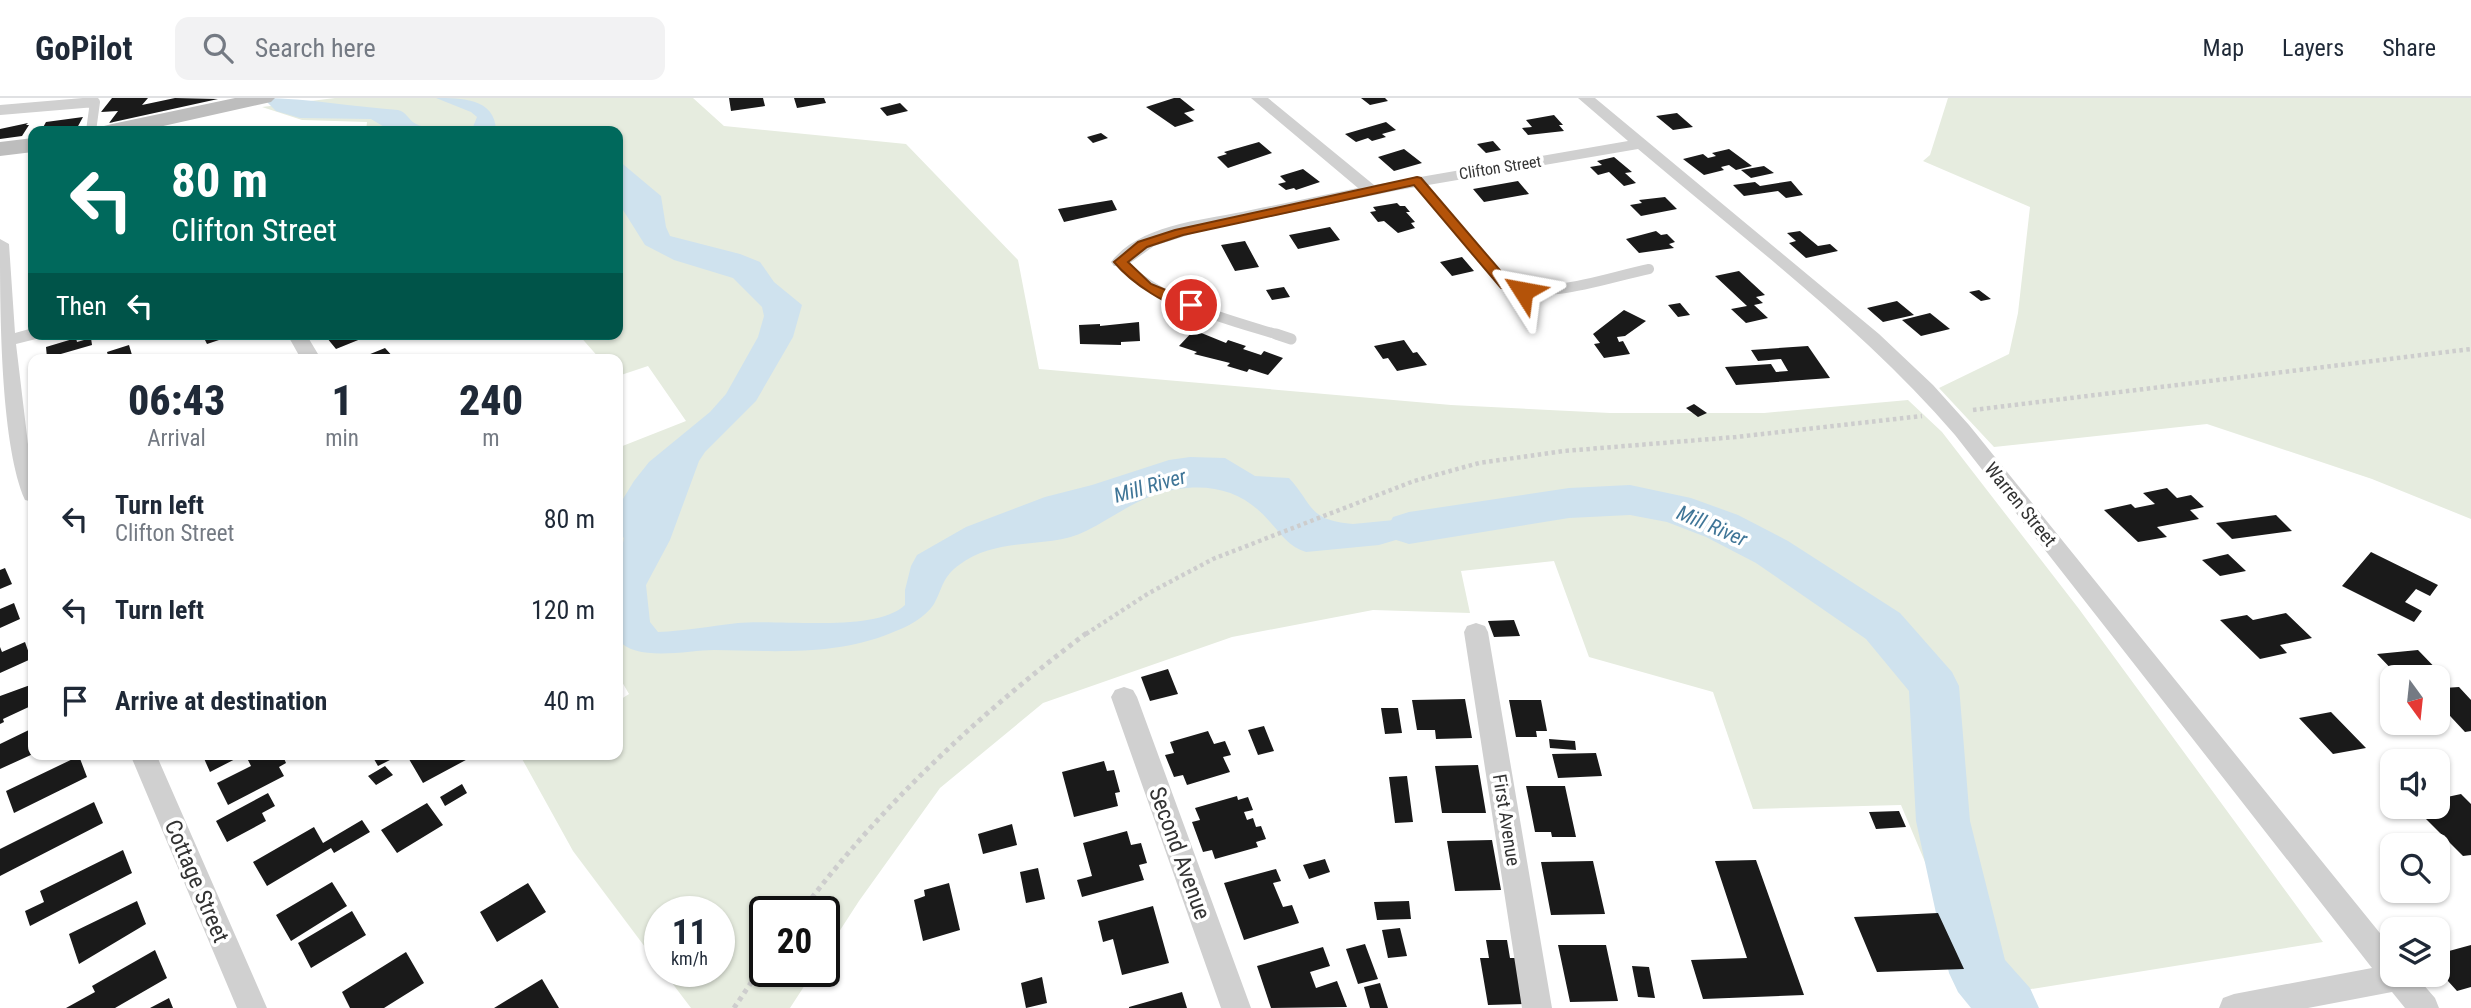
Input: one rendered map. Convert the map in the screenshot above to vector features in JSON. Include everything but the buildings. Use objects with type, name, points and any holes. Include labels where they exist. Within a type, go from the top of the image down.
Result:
[{"type":"street","points":[[1259,98],[1370,190]]},
{"type":"street","name":"Warren Street","points":[[1586,98],[1872,338],[1926,389],[1962,430],[2380,954]]},
{"type":"street","points":[[133,126],[248,100]]},
{"type":"street","name":"Clifton Street","points":[[1120,262],[1143,245],[1179,232],[1417,181],[1642,144]]},
{"type":"street","points":[[0,149],[28,146]]},
{"type":"street","points":[[0,244],[10,465],[28,488]]},
{"type":"street","points":[[6,341],[28,335]]},
{"type":"street","name":"First Avenue","points":[[1476,632],[1537,1008]]},
{"type":"street","name":"Second Avenue","points":[[1124,697],[1236,1008]]},
{"type":"street","name":"Cottage Street","points":[[147,760],[252,1008]]},
{"type":"street","points":[[2234,1008],[2380,977]]},
{"type":"street","name":"Warren Street","points":[[2407,987],[2424,1008]]},
{"type":"lane","points":[[0,110],[95,102],[91,126]]},
{"type":"lane","points":[[1417,181],[1506,285],[1516,290],[1551,288],[1648,270]]},
{"type":"lane","points":[[1120,262],[1138,281],[1166,297],[1291,339]]},
{"type":"path","points":[[814,896],[843,859],[920,775],[1069,645],[1104,619],[1181,574],[1248,544],[1368,500]]},
{"type":"path","points":[[734,1008],[749,986]]},
{"type":"shaded area","points":[[335,98],[693,98],[724,126],[906,144],[1018,260],[1039,369],[1451,405],[1610,413],[1764,413],[1908,400],[1942,432],[2079,609],[2323,942],[1982,997],[1901,805],[1753,809],[1713,692],[1589,657],[1554,561],[1461,571],[1470,613],[1373,610],[1232,637],[1043,703],[940,788],[840,930],[840,896],[749,896],[749,987],[804,987],[790,1008],[691,1008],[675,987],[735,987],[735,896],[644,896],[644,946],[573,851],[523,760],[623,760],[623,698],[629,694],[623,684],[623,446],[686,421],[648,366],[623,374],[623,354],[596,354],[583,340],[623,340],[623,126],[367,126],[367,122],[302,120],[262,107]]},
{"type":"shaded area","points":[[1948,98],[2471,98],[2471,519],[2372,479],[2207,424],[1994,447],[1939,388],[2009,354],[2018,313],[2030,207],[1923,161],[1930,155]]},
{"type":"water","points":[[263,98],[398,110],[422,126],[383,126],[371,119],[300,118],[276,111]]},
{"type":"water","points":[[436,98],[475,102],[490,111],[495,126],[473,126],[477,117],[471,112]]},
{"type":"water","points":[[623,164],[661,196],[670,236],[740,254],[760,262],[774,282],[802,305],[793,337],[756,401],[699,461],[670,540],[646,585],[650,622],[658,632],[756,622],[850,622],[891,614],[905,605],[905,590],[911,566],[917,555],[966,527],[1045,497],[1169,460],[1190,457],[1225,458],[1255,476],[1289,478],[1313,510],[1338,522],[1353,524],[1497,510],[1379,545],[1306,552],[1290,544],[1253,505],[1233,494],[1211,488],[1172,490],[1146,498],[1072,537],[1007,546],[974,556],[949,574],[934,604],[921,618],[870,640],[826,649],[714,650],[663,654],[637,651],[623,643],[623,499],[649,462],[710,412],[726,394],[758,337],[764,316],[762,307],[733,278],[674,260],[645,245],[623,210]]},
{"type":"waterway","name":"Mill River","points":[[1409,528],[1569,503],[1630,500],[1675,509],[1722,526],[1772,552],[1883,626],[1934,686],[1943,821],[1979,973],[2009,1008]]},
{"type":"route","points":[[1191,305],[1146,287],[1120,262],[1134,249],[1179,232],[1417,181],[1506,285],[1523,291]]}]
